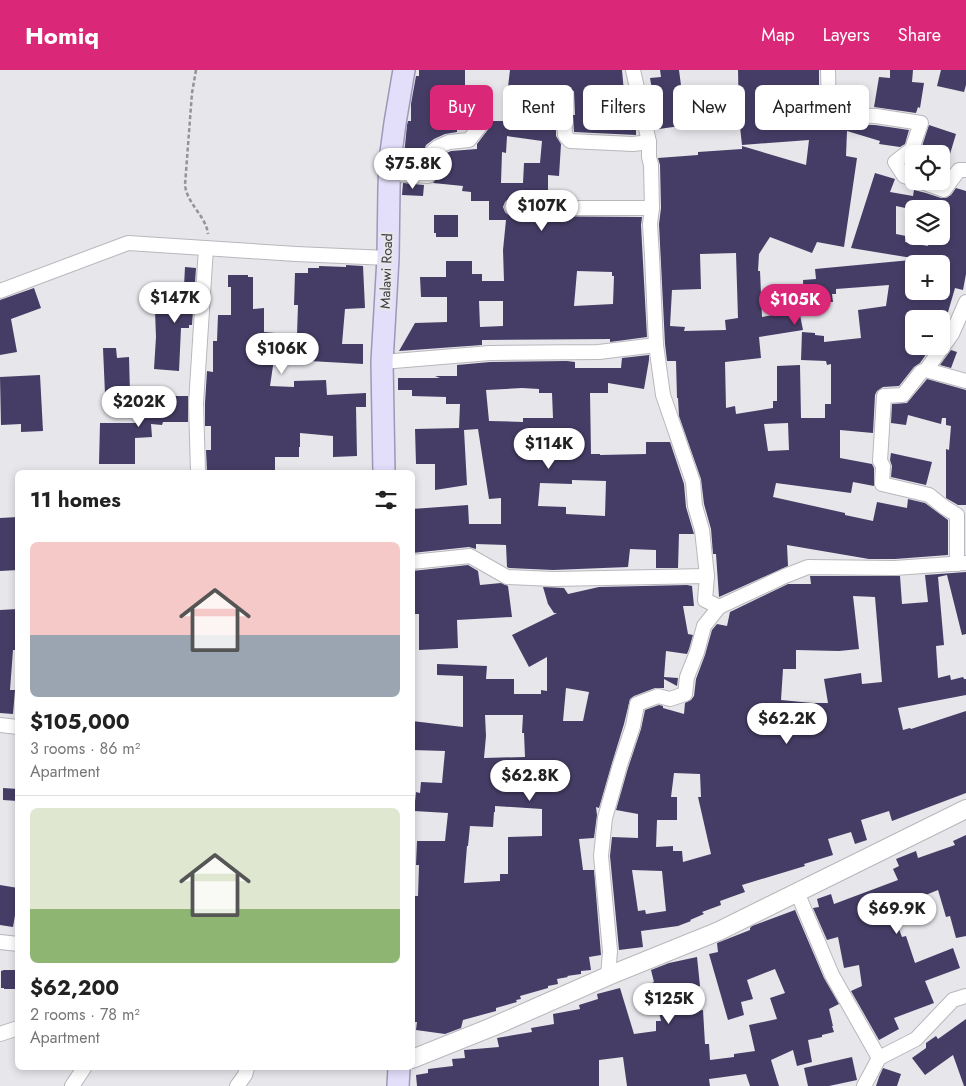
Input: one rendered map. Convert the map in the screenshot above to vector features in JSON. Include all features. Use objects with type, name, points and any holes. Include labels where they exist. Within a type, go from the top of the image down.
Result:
[{"type":"main road","name":"Malawi Road","points":[[384,470],[382,362],[388,258],[390,174],[394,123],[404,70]]},
{"type":"main road","points":[[398,1086],[399,1070]]},
{"type":"street","points":[[633,70],[649,142],[652,208],[650,224],[656,345],[663,394],[694,482],[695,506],[702,530],[707,576],[705,600],[719,607]]},
{"type":"street","points":[[828,70],[830,110],[843,115],[876,116],[921,123],[913,145]]},
{"type":"street","points":[[390,174],[428,176],[432,152],[449,142],[469,140],[477,130]]},
{"type":"street","points":[[565,130],[565,135],[570,140],[633,144],[649,142]]},
{"type":"street","points":[[905,155],[896,162],[905,176]]},
{"type":"street","points":[[950,182],[959,170],[966,170]]},
{"type":"street","points":[[512,207],[652,208]]},
{"type":"street","points":[[0,291],[128,243],[388,258]]},
{"type":"street","points":[[198,470],[196,403],[206,248]]},
{"type":"street","points":[[608,976],[610,951],[601,856],[606,818],[633,726],[637,704],[658,696],[670,699],[685,694],[687,677],[697,652],[704,626],[719,607],[808,567],[894,568],[961,563],[957,515],[930,495],[882,484],[883,466],[880,462],[884,396],[903,395],[921,372],[926,370],[952,334],[966,302]]},
{"type":"street","points":[[382,362],[490,353],[599,352],[656,345]]},
{"type":"street","points":[[926,370],[966,381]]},
{"type":"street","points":[[415,562],[470,556],[508,577],[544,579],[707,576]]},
{"type":"street","points":[[0,725],[15,727]]},
{"type":"street","points":[[415,1058],[719,930],[966,809]]},
{"type":"street","points":[[798,892],[832,975],[879,1058]]},
{"type":"street","points":[[0,942],[15,944]]},
{"type":"street","points":[[864,1086],[879,1058],[916,1039],[953,1000],[966,996]]},
{"type":"street","points":[[0,1034],[15,1029]]},
{"type":"street","points":[[72,1086],[83,1070]]},
{"type":"street","points":[[237,1086],[246,1070]]},
{"type":"path","points":[[196,70],[192,93],[185,185],[186,192],[208,231],[206,248]]},
{"type":"building","points":[[419,70],[465,70],[465,85],[430,85],[430,130],[457,130],[457,132],[445,134],[426,145],[421,167],[403,166],[407,125],[408,121],[411,121],[411,104],[416,76],[419,76]]},
{"type":"building","points":[[510,70],[622,70],[623,85],[583,85],[583,130],[636,130],[636,135],[574,132],[573,85],[508,85]]},
{"type":"building","points":[[660,70],[679,70],[681,85],[673,85],[673,127],[663,128],[663,85],[651,85],[650,78],[661,77]]},
{"type":"building","points":[[738,70],[819,70],[819,85],[755,85],[755,130],[869,130],[869,125],[909,130],[905,144],[900,147],[879,144],[880,141],[847,131],[846,156],[857,158],[844,247],[817,242],[812,253],[770,237],[759,254],[758,271],[760,271],[762,317],[799,310],[803,330],[759,337],[761,358],[725,362],[726,408],[735,406],[736,414],[773,408],[773,401],[777,401],[777,366],[800,365],[801,418],[825,418],[825,404],[831,404],[831,364],[827,365],[826,361],[801,360],[802,332],[824,336],[824,342],[861,338],[858,310],[886,306],[889,285],[836,289],[836,294],[832,294],[833,302],[804,306],[803,280],[816,279],[815,269],[905,261],[905,300],[950,300],[950,255],[905,255],[905,257],[851,248],[875,173],[895,179],[890,192],[913,196],[914,190],[946,198],[956,188],[966,191],[966,274],[963,290],[955,288],[949,310],[905,310],[905,355],[926,355],[899,386],[883,387],[877,391],[875,395],[873,433],[840,430],[840,458],[872,464],[874,468],[874,486],[853,482],[851,493],[776,483],[773,497],[873,521],[877,502],[907,508],[908,499],[925,503],[948,520],[948,555],[869,559],[787,545],[788,566],[719,597],[716,554],[713,554],[711,529],[704,504],[701,479],[679,416],[676,361],[667,361],[659,224],[661,208],[660,165],[658,158],[698,155],[698,152],[742,149],[742,146],[806,165],[809,140],[742,145],[740,130],[745,130],[745,85],[738,85]],"holes":[[[736,253],[738,318],[725,320],[726,330],[684,331],[685,327],[670,326],[672,290],[701,289],[700,254]],[[788,423],[789,450],[768,451],[764,424]]]},
{"type":"building","points":[[890,70],[913,70],[912,82],[924,83],[920,108],[918,107],[916,113],[874,107],[879,77],[890,78]]},
{"type":"building","points":[[941,70],[966,70],[964,92],[937,86]]},
{"type":"building","points":[[493,121],[503,121],[503,130],[556,130],[556,136],[561,144],[559,176],[548,175],[548,199],[512,198],[505,202],[503,207],[507,214],[512,216],[642,217],[647,337],[610,342],[610,339],[482,340],[482,345],[399,351],[415,323],[447,322],[447,297],[421,297],[420,277],[446,277],[446,261],[472,261],[472,274],[482,274],[482,281],[504,281],[503,250],[506,220],[489,220],[489,201],[471,201],[471,192],[462,191],[463,186],[433,183],[437,178],[442,155],[451,151],[477,149],[477,144],[488,130],[493,130]],"holes":[[[507,136],[542,141],[540,163],[524,163],[523,183],[501,183],[502,152],[506,153]],[[577,271],[612,272],[612,276],[614,276],[613,304],[574,306]],[[479,301],[503,301],[503,326],[480,327]]]},
{"type":"building","points":[[929,125],[956,134],[950,154],[950,145],[923,145]]},
{"type":"building","points":[[403,183],[424,185],[423,196],[402,195]]},
{"type":"building","points":[[434,215],[458,215],[458,237],[436,237],[436,233],[434,233]]},
{"type":"building","points":[[346,265],[363,266],[365,308],[345,309],[342,344],[363,344],[363,364],[274,359],[270,386],[294,387],[294,381],[326,380],[327,395],[366,393],[366,407],[356,407],[357,456],[333,457],[333,436],[300,433],[299,457],[275,457],[275,470],[207,470],[206,450],[211,450],[211,426],[205,426],[207,371],[213,372],[213,341],[217,341],[218,315],[231,315],[231,287],[228,287],[228,275],[248,275],[248,277],[253,277],[253,309],[264,308],[264,332],[297,335],[298,305],[294,305],[295,273],[308,273],[308,268],[319,268],[319,266],[346,267]]},
{"type":"building","points":[[185,267],[196,268],[192,325],[189,325],[189,328],[181,328],[179,371],[154,369],[155,311],[173,311],[173,286],[184,286]]},
{"type":"building","points":[[34,288],[41,308],[11,319],[17,352],[0,355],[0,300]]},
{"type":"building","points":[[103,348],[116,348],[117,358],[129,357],[130,394],[105,394]]},
{"type":"building","points":[[950,351],[957,352],[951,368],[940,365],[947,355],[950,355]]},
{"type":"building","points":[[649,355],[644,389],[608,383],[608,393],[590,393],[591,454],[646,454],[646,442],[670,442],[684,484],[686,507],[694,534],[679,534],[678,568],[656,568],[656,550],[630,549],[628,567],[553,570],[507,567],[506,545],[476,544],[476,549],[469,547],[415,553],[415,509],[468,505],[469,524],[501,524],[501,498],[489,499],[478,429],[464,430],[467,485],[435,490],[435,464],[416,464],[415,429],[459,428],[460,404],[446,404],[446,397],[412,396],[412,390],[398,390],[398,378],[457,376],[457,365],[490,362],[567,361],[575,362],[575,368],[621,368],[622,358]],"holes":[[[539,389],[539,393],[552,393],[553,418],[523,418],[523,422],[489,421],[486,390]],[[572,480],[606,481],[605,516],[566,514],[566,507],[538,506],[540,483],[572,484]]]},
{"type":"building","points":[[40,375],[43,431],[21,432],[21,424],[1,425],[0,377]]},
{"type":"building","points":[[927,379],[966,390],[966,505],[958,505],[946,498],[946,449],[949,450],[951,426],[946,425],[946,418],[942,418],[941,424],[908,415],[906,425],[891,423],[892,404],[907,403]]},
{"type":"building","points":[[153,396],[188,396],[188,422],[163,422],[162,425],[151,424],[152,437],[135,438],[135,464],[99,464],[100,423],[140,423],[142,399],[153,400]]},
{"type":"building","points":[[891,453],[932,462],[926,485],[891,477]]},
{"type":"building","points":[[15,517],[15,570],[0,571],[0,518]]},
{"type":"building","points":[[468,565],[478,571],[480,585],[501,583],[508,586],[512,617],[457,620],[458,648],[419,650],[419,614],[415,614],[415,571]]},
{"type":"building","points":[[966,572],[966,634],[962,635],[947,575],[938,577],[944,645],[936,646],[938,678],[950,675],[951,680],[963,677],[966,679],[966,695],[898,708],[903,730],[966,711],[966,793],[892,821],[889,811],[861,820],[867,840],[855,844],[851,832],[828,839],[833,855],[804,864],[805,866],[742,885],[745,892],[720,901],[721,905],[702,912],[704,914],[691,921],[678,926],[641,931],[643,947],[619,950],[610,856],[612,837],[638,838],[638,814],[616,810],[645,710],[659,705],[684,714],[685,703],[694,696],[696,679],[712,630],[717,624],[727,626],[730,612],[788,584],[811,584],[810,576],[900,576],[902,604],[928,602],[925,575]],"holes":[[[853,596],[875,597],[882,682],[862,684],[861,673],[824,679],[828,703],[781,700],[783,669],[796,669],[796,650],[839,651],[859,649]],[[674,773],[700,774],[701,797],[698,797],[711,854],[683,862],[682,851],[673,851],[673,846],[656,847],[657,820],[677,820],[677,797],[671,797]],[[632,870],[662,871],[666,911],[646,914],[645,910],[638,911]]]},
{"type":"building","points":[[687,585],[692,586],[694,606],[683,606],[688,634],[693,635],[687,654],[666,651],[664,677],[678,678],[677,686],[664,679],[664,688],[655,688],[630,699],[599,808],[596,807],[597,815],[594,838],[579,839],[583,870],[594,870],[601,955],[589,957],[591,970],[581,971],[581,974],[557,979],[558,984],[520,996],[521,999],[516,1000],[517,1002],[496,1008],[496,1011],[463,1020],[461,1028],[445,1034],[416,1030],[415,896],[418,896],[419,865],[416,865],[417,841],[445,841],[448,813],[415,811],[416,792],[420,793],[421,782],[442,783],[445,751],[415,750],[415,721],[463,727],[463,676],[437,675],[437,664],[487,666],[486,679],[514,679],[514,694],[541,694],[541,690],[547,691],[547,657],[529,667],[512,635],[557,613],[554,613],[548,604],[543,587],[564,588],[568,594],[599,587]],"holes":[[[566,688],[589,692],[583,721],[563,721]],[[485,715],[523,715],[522,733],[524,733],[525,757],[484,758]],[[495,806],[542,809],[542,836],[508,837],[508,874],[500,874],[500,881],[464,883],[470,826],[493,827]]]},
{"type":"building","points":[[15,609],[15,650],[13,650],[10,690],[15,690],[13,714],[0,713],[0,610]]},
{"type":"building","points":[[3,788],[15,789],[15,801],[3,800]]},
{"type":"building","points":[[966,835],[966,936],[956,938],[950,916],[946,917],[938,890],[891,909],[902,937],[906,936],[915,963],[953,948],[960,968],[925,981],[934,1003],[894,1018],[899,1029],[879,1040],[851,991],[862,986],[859,965],[844,968],[838,937],[827,940],[813,908],[819,907],[817,899],[831,894],[834,904],[898,880],[893,869],[899,866],[896,859],[916,851],[918,858],[955,845],[953,841]]},
{"type":"building","points":[[0,885],[15,888],[13,927],[0,925]]},
{"type":"building","points":[[795,910],[824,978],[839,1004],[829,1009],[834,1032],[808,1040],[812,1062],[797,1066],[793,1050],[771,1060],[779,1086],[750,1086],[746,1074],[709,1079],[710,1086],[627,1086],[623,1057],[599,1060],[599,1086],[417,1086],[416,1075],[428,1073],[428,1069],[453,1066],[452,1059],[465,1058],[464,1050],[499,1047],[497,1038],[532,1032],[531,1028],[554,1024],[553,1014],[580,1009],[579,1005],[598,999],[597,994],[620,988],[634,1034],[656,1031],[656,1021],[661,1021],[652,983],[654,982],[651,970],[669,963],[697,957],[700,986],[690,990],[696,1011],[703,1010],[705,1044],[709,1044],[710,1060],[734,1057],[734,1054],[755,1051],[749,1025],[777,1019],[770,998],[785,993],[775,969],[747,980],[753,999],[741,1002],[744,1015],[728,1020],[709,954],[718,952],[717,943],[750,930],[752,926]]},
{"type":"building","points":[[15,970],[15,989],[1,988],[1,971]]},
{"type":"building","points":[[966,1019],[966,1086],[964,1086],[953,1055],[925,1075],[912,1058],[926,1048],[926,1043],[936,1036],[938,1039]]},
{"type":"building","points":[[852,1057],[857,1080],[829,1086],[808,1086],[804,1068]]},
{"type":"building","points":[[883,1068],[901,1074],[897,1086],[876,1086]]}]
